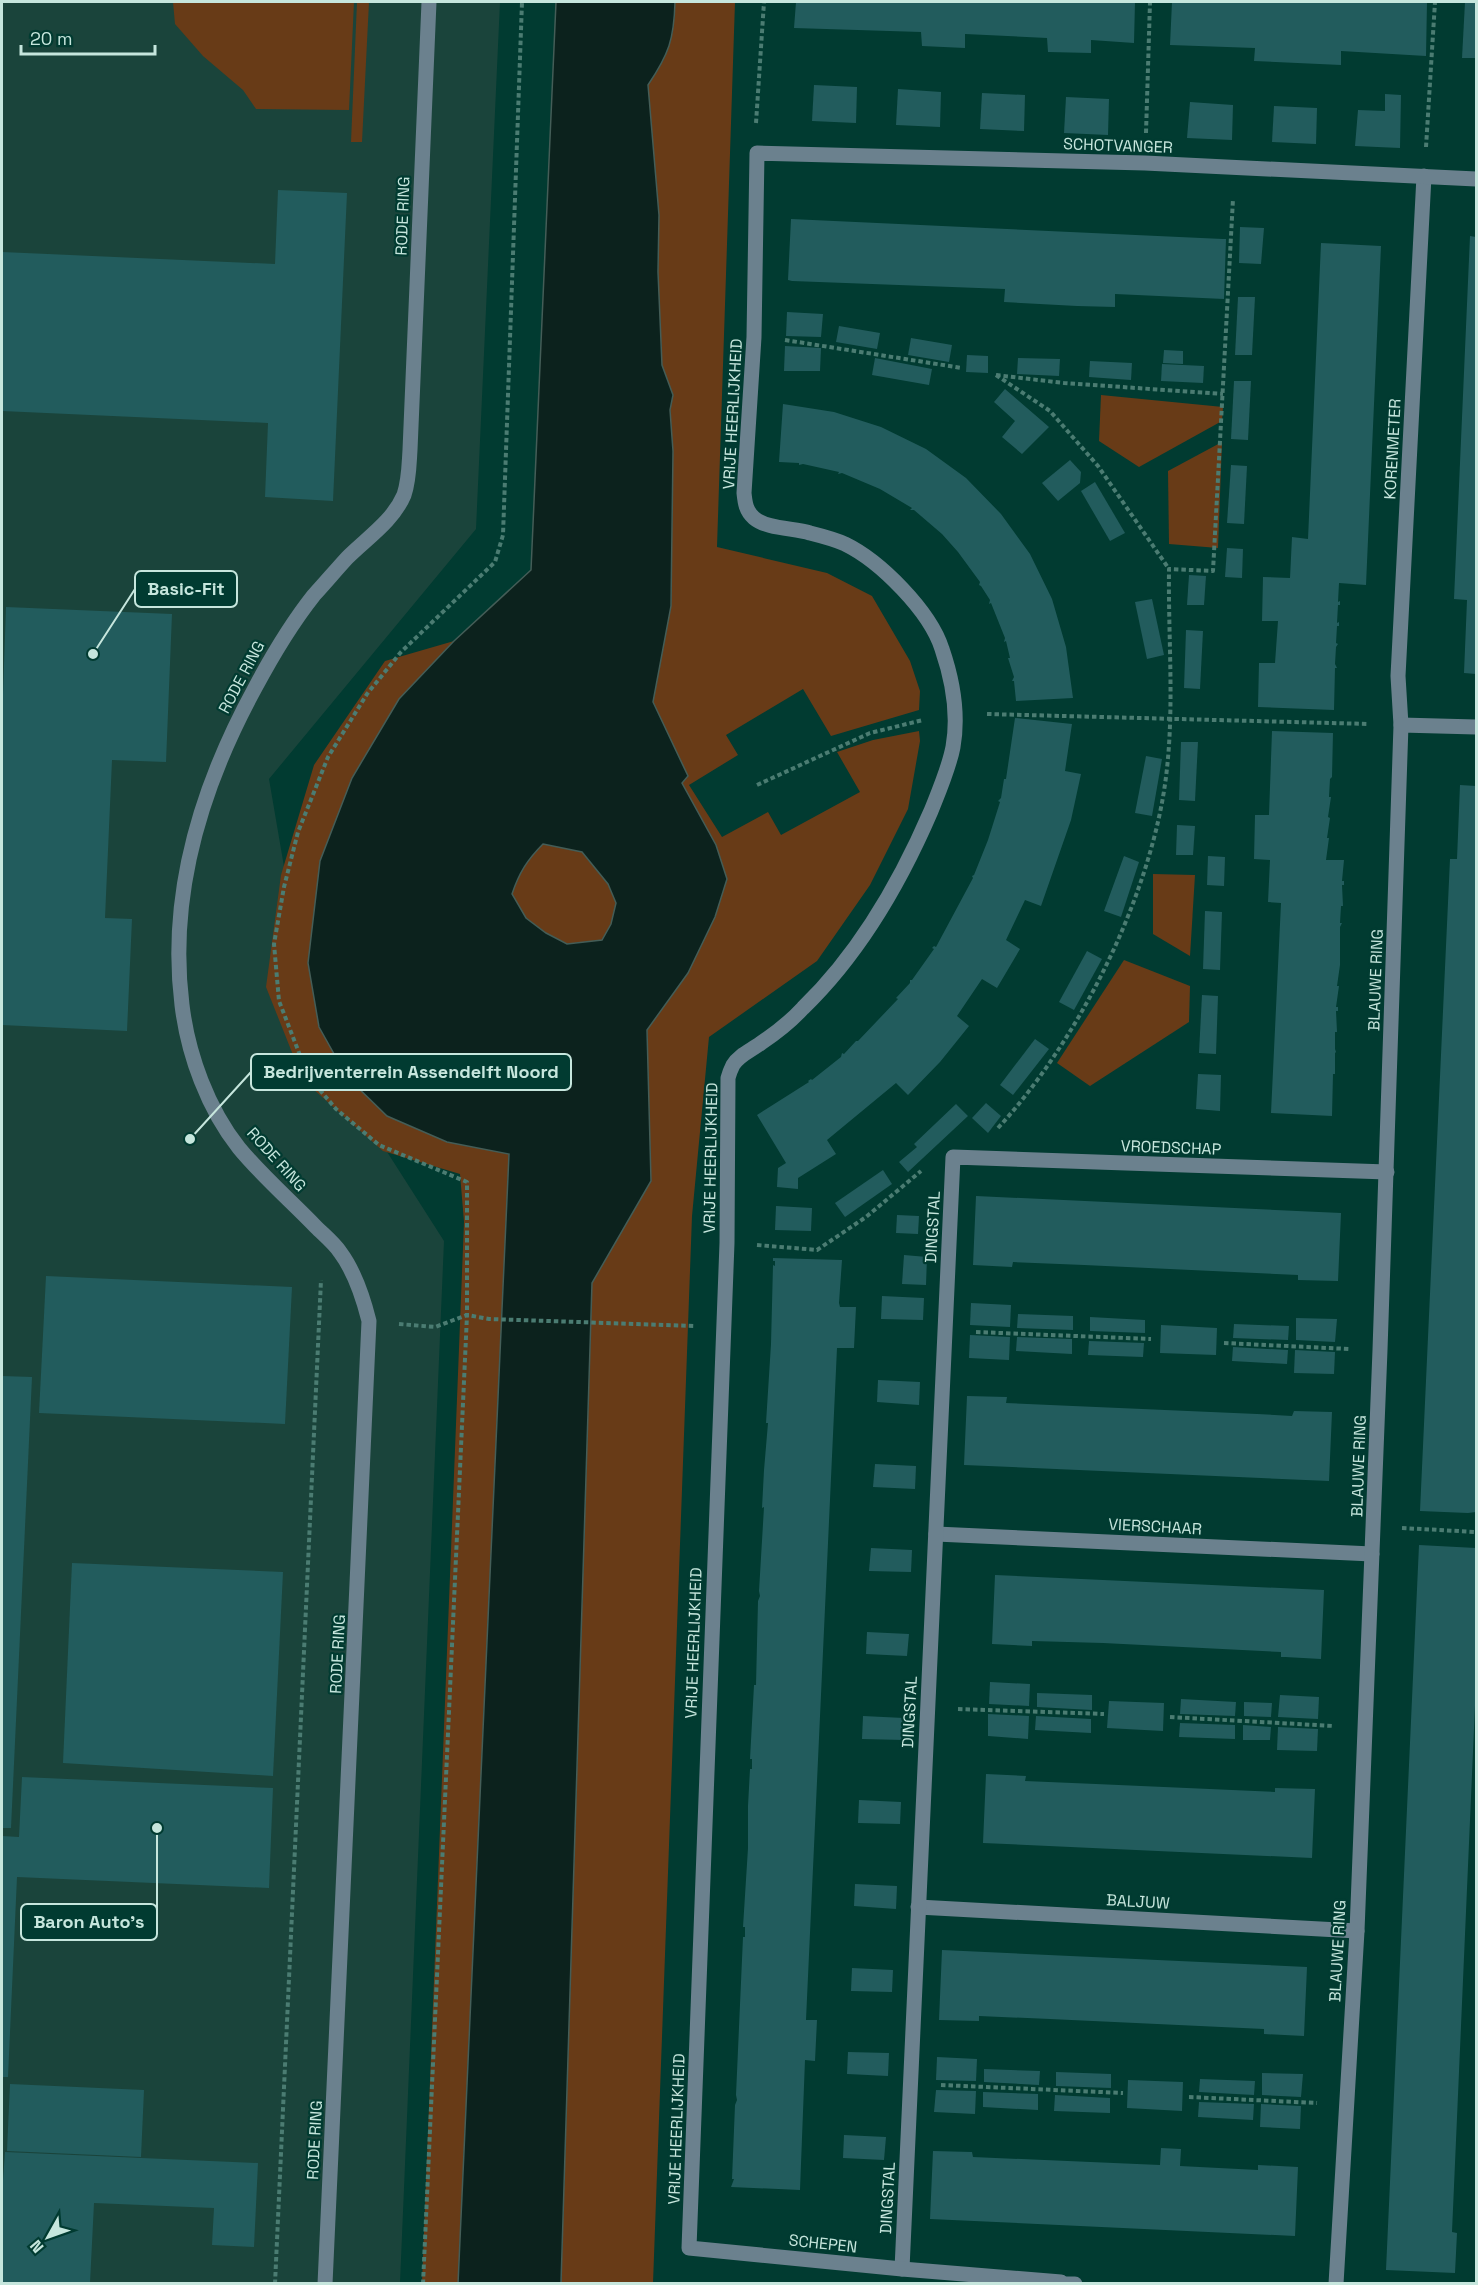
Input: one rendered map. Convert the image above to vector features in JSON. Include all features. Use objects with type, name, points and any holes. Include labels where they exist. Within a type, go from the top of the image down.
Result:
[{"type":"street","name":"RODE RING","points":[[325,2283],[369,1321],[361,1291],[341,1253],[238,1147],[219,1117],[191,1052],[182,1005],[180,953],[185,877],[192,841],[214,773],[244,709],[272,656],[313,596],[397,508],[405,492],[409,460],[429,2]]},
{"type":"street","name":"SCHOTVANGER","points":[[757,153],[1145,164],[1476,179]]},
{"type":"street","name":"VRIJE HEERLIJKHEID","points":[[689,2248],[727,1243],[728,1078],[733,1065],[741,1056],[764,1042],[802,1010],[839,970],[864,936],[916,845],[933,806],[953,748],[955,713],[952,678],[940,643],[916,604],[880,567],[845,544],[810,532],[766,524],[755,519],[746,508],[744,493],[754,337],[757,153]]},
{"type":"street","name":"KORENMETER","points":[[1401,725],[1398,676],[1424,176]]},
{"type":"street","points":[[1401,725],[1476,727]]},
{"type":"street","name":"BLAUWE RING","points":[[1336,2283],[1357,1931],[1387,1172],[1401,725]]},
{"type":"street","name":"VROEDSCHAP","points":[[953,1157],[1387,1172]]},
{"type":"street","name":"DINGSTAL","points":[[902,2269],[953,1157]]},
{"type":"street","name":"VIERSCHAAR","points":[[936,1534],[1372,1554]]},
{"type":"street","name":"BALJUW","points":[[918,1907],[1357,1931]]},
{"type":"street","name":"SCHEPEN","points":[[689,2248],[1066,2283]]},
{"type":"path","points":[[423,2283],[467,1315],[467,1182],[379,1145],[336,1109],[308,1076],[279,1001],[274,944],[284,887],[298,832],[328,757],[368,694],[401,652],[495,562],[503,536],[522,2]]},
{"type":"path","points":[[756,121],[764,2]]},
{"type":"path","points":[[1145,164],[1150,2]]},
{"type":"path","points":[[1424,176],[1435,2]]},
{"type":"path","points":[[1169,569],[1213,571],[1235,168]]},
{"type":"path","points":[[754,337],[797,341],[962,368]]},
{"type":"path","points":[[992,1134],[1038,1078],[1069,1032],[1126,922],[1144,870],[1163,797],[1169,718],[1169,569],[1098,466],[1050,411],[996,375],[1064,383],[1223,394]]},
{"type":"path","points":[[757,784],[870,733],[955,713],[1401,725]]},
{"type":"path","points":[[727,1243],[817,1250],[866,1217],[929,1164]]},
{"type":"path","points":[[275,2283],[323,1233]]},
{"type":"path","points":[[369,1321],[435,1327],[467,1315],[489,1319],[723,1327]]},
{"type":"path","points":[[945,1331],[1151,1339]]},
{"type":"path","points":[[1224,1343],[1380,1350]]},
{"type":"path","points":[[1373,1526],[1476,1532]]},
{"type":"path","points":[[928,1708],[1104,1714]]},
{"type":"path","points":[[1170,1717],[1365,1728]]},
{"type":"path","points":[[910,2084],[1123,2093]]},
{"type":"path","points":[[1189,2097],[1347,2104]]},
{"type":"shaded area","points":[[2,2],[500,2],[476,529],[269,779],[313,1036],[444,1241],[400,2283],[2,2284]]},
{"type":"shaded area","points":[[173,2],[354,2],[349,110],[256,109],[243,90],[203,56],[175,24]]},
{"type":"shaded area","points":[[357,2],[369,2],[362,142],[351,142]]},
{"type":"shaded area","points":[[556,2],[675,2],[669,46],[648,85],[659,215],[658,272],[662,365],[673,395],[670,410],[673,451],[671,606],[653,702],[688,776],[682,783],[716,845],[727,879],[715,917],[688,973],[647,1030],[651,1181],[592,1283],[561,2283],[458,2284],[509,1154],[447,1142],[387,1116],[347,1077],[319,1027],[308,963],[320,861],[352,778],[399,699],[454,641],[531,570]],"holes":[[[543,844],[582,852],[608,884],[616,903],[611,924],[602,940],[567,944],[546,933],[526,918],[512,894],[524,867]]]},
{"type":"shaded area","points":[[675,2],[735,2],[717,547],[827,573],[872,596],[910,661],[920,691],[919,710],[831,736],[803,689],[726,735],[738,755],[689,785],[722,837],[768,812],[781,835],[860,792],[837,752],[873,740],[919,731],[920,741],[908,809],[870,885],[817,961],[709,1037],[692,1216],[653,2283],[561,2284],[592,1283],[651,1181],[647,1030],[688,972],[715,917],[716,845],[682,783],[688,776],[653,702],[671,606],[673,451],[670,410],[673,395],[662,365],[658,272],[659,215],[648,85],[661,65],[669,46]]},
{"type":"shaded area","points":[[1101,395],[1223,407],[1222,421],[1139,467],[1099,441]]},
{"type":"shaded area","points":[[1222,442],[1218,548],[1169,544],[1168,471]]},
{"type":"shaded area","points":[[454,641],[399,699],[447,1142],[509,1154],[458,2283],[422,2283],[464,1222],[460,1174],[383,1151],[303,1080],[266,987],[281,875],[314,765],[385,661]]},
{"type":"shaded area","points":[[543,843],[582,852],[608,884],[616,902],[611,924],[602,940],[567,944],[546,933],[526,918],[512,894],[524,867]]},
{"type":"shaded area","points":[[1153,874],[1195,875],[1190,956],[1153,934]]},
{"type":"shaded area","points":[[1124,960],[1190,986],[1189,1022],[1090,1086],[1057,1063]]},
{"type":"building","points":[[796,2],[1135,2],[1134,43],[1091,40],[1091,53],[1048,52],[1047,38],[965,34],[965,48],[922,46],[921,32],[794,28]]},
{"type":"building","points":[[1172,2],[1427,2],[1426,56],[1341,51],[1341,65],[1254,61],[1255,48],[1170,45]]},
{"type":"building","points":[[1465,2],[1476,2],[1476,58],[1462,58]]},
{"type":"building","points":[[814,85],[857,87],[856,123],[812,121]]},
{"type":"building","points":[[898,89],[941,92],[940,127],[896,125]]},
{"type":"building","points":[[982,93],[1025,95],[1024,131],[980,129]]},
{"type":"building","points":[[1385,94],[1401,95],[1400,148],[1355,146],[1358,110],[1385,111]]},
{"type":"building","points":[[1066,97],[1109,99],[1108,135],[1064,133]]},
{"type":"building","points":[[1190,102],[1233,105],[1232,140],[1187,138]]},
{"type":"building","points":[[1274,106],[1317,108],[1316,144],[1272,142]]},
{"type":"building","points":[[278,190],[347,193],[333,501],[265,497],[268,423],[2,411],[2,252],[275,264]]},
{"type":"building","points":[[791,219],[1226,239],[1224,299],[1115,294],[1115,307],[1077,306],[1004,302],[1005,289],[792,281],[788,280]]},
{"type":"building","points":[[1240,227],[1264,228],[1261,264],[1239,263]]},
{"type":"building","points":[[1470,236],[1476,237],[1476,674],[1464,673],[1467,600],[1454,599]]},
{"type":"building","points":[[1321,243],[1381,246],[1366,585],[1339,583],[1338,602],[1340,601],[1340,605],[1338,605],[1334,710],[1258,707],[1259,663],[1275,663],[1278,621],[1262,621],[1263,577],[1290,578],[1292,537],[1308,539]]},
{"type":"building","points":[[1238,297],[1255,297],[1252,355],[1235,355]]},
{"type":"building","points":[[787,312],[823,314],[821,337],[786,336]]},
{"type":"building","points":[[839,326],[880,333],[877,349],[836,342]]},
{"type":"building","points":[[911,338],[952,345],[949,362],[908,355]]},
{"type":"building","points":[[785,346],[821,348],[820,371],[784,371]]},
{"type":"building","points":[[1164,350],[1183,351],[1183,364],[1163,363]]},
{"type":"building","points":[[967,355],[988,356],[988,373],[966,372]]},
{"type":"building","points":[[875,358],[932,369],[929,385],[872,375]]},
{"type":"building","points":[[1018,358],[1060,359],[1059,376],[1017,374]]},
{"type":"building","points":[[1090,361],[1132,363],[1131,380],[1089,377]]},
{"type":"building","points":[[1162,364],[1204,366],[1203,383],[1161,381]]},
{"type":"building","points":[[1234,381],[1251,381],[1248,440],[1231,439]]},
{"type":"building","points":[[1005,389],[1049,427],[1022,454],[1002,437],[1015,421],[994,402]]},
{"type":"building","points":[[783,404],[834,412],[881,427],[926,449],[966,478],[1001,514],[1030,554],[1052,599],[1066,647],[1073,698],[1016,701],[1014,681],[1012,681],[1014,677],[1006,641],[1004,642],[1005,638],[991,603],[989,604],[990,600],[958,552],[942,534],[914,510],[910,510],[912,508],[880,489],[842,473],[799,465],[799,463],[779,462]]},
{"type":"building","points":[[1070,460],[1081,472],[1080,483],[1058,501],[1042,483]]},
{"type":"building","points":[[1231,465],[1247,466],[1244,524],[1227,523]]},
{"type":"building","points":[[1095,482],[1125,533],[1110,541],[1081,491]]},
{"type":"building","points":[[1227,548],[1243,549],[1242,578],[1225,577]]},
{"type":"building","points":[[1189,575],[1206,576],[1204,605],[1187,605]]},
{"type":"building","points":[[1152,599],[1164,655],[1147,659],[1135,602]]},
{"type":"building","points":[[6,607],[172,614],[166,762],[112,760],[105,918],[132,919],[127,1031],[2,1025],[2,723]]},
{"type":"building","points":[[1186,630],[1203,631],[1200,689],[1184,688]]},
{"type":"building","points":[[1015,718],[1072,724],[1065,771],[1081,774],[1071,820],[1041,906],[1025,900],[1006,940],[1020,949],[997,988],[982,979],[957,1016],[969,1026],[940,1062],[908,1095],[896,1083],[827,1140],[836,1154],[798,1178],[798,1189],[777,1187],[778,1168],[786,1163],[757,1115],[812,1080],[841,1057],[842,1053],[844,1054],[858,1041],[898,999],[896,998],[910,983],[934,949],[932,948],[936,947],[973,878],[988,840],[1000,802],[998,801],[1001,798],[1004,779],[1006,779]]},
{"type":"building","points":[[1272,731],[1333,733],[1326,860],[1344,860],[1342,881],[1344,885],[1342,885],[1343,906],[1341,906],[1340,923],[1342,923],[1332,1116],[1271,1113],[1281,903],[1268,902],[1270,860],[1254,859],[1255,815],[1269,815]]},
{"type":"building","points":[[1181,742],[1198,742],[1195,801],[1179,800]]},
{"type":"building","points":[[1146,756],[1162,759],[1152,816],[1135,813]]},
{"type":"building","points":[[1460,785],[1476,786],[1476,1512],[1468,1513],[1420,1511],[1450,859],[1457,859]]},
{"type":"building","points":[[1177,825],[1195,826],[1193,855],[1176,855]]},
{"type":"building","points":[[1124,856],[1139,862],[1121,917],[1104,911]]},
{"type":"building","points":[[1208,856],[1225,857],[1224,886],[1207,885]]},
{"type":"building","points":[[1205,911],[1222,912],[1220,970],[1203,969]]},
{"type":"building","points":[[1087,951],[1102,959],[1074,1010],[1059,1002]]},
{"type":"building","points":[[1202,995],[1218,996],[1216,1054],[1199,1053]]},
{"type":"building","points":[[1035,1039],[1049,1049],[1013,1095],[1000,1085]]},
{"type":"building","points":[[1198,1074],[1221,1075],[1220,1111],[1196,1109]]},
{"type":"building","points":[[986,1103],[1001,1116],[988,1133],[972,1118]]},
{"type":"building","points":[[956,1104],[968,1116],[908,1172],[899,1162],[917,1147],[914,1144]]},
{"type":"building","points":[[883,1170],[892,1184],[845,1217],[835,1203]]},
{"type":"building","points":[[976,1196],[1341,1213],[1338,1281],[1298,1280],[1298,1275],[1084,1265],[1013,1262],[1012,1267],[973,1265]]},
{"type":"building","points":[[776,1206],[812,1208],[811,1231],[775,1230]]},
{"type":"building","points":[[897,1215],[919,1216],[918,1234],[896,1233]]},
{"type":"building","points":[[904,1255],[927,1257],[926,1285],[902,1284]]},
{"type":"building","points":[[773,1258],[842,1260],[840,1307],[856,1307],[854,1348],[837,1348],[806,2020],[817,2020],[815,2061],[805,2060],[800,2190],[731,2187],[734,2179],[732,2179],[735,2105],[743,1937],[745,1937],[745,1927],[743,1927],[768,1423],[766,1423],[773,1265],[775,1266]]},
{"type":"building","points":[[46,1276],[292,1287],[285,1424],[39,1413]]},
{"type":"building","points":[[882,1296],[924,1298],[923,1320],[881,1319]]},
{"type":"building","points":[[971,1303],[1011,1305],[1010,1327],[970,1325]]},
{"type":"building","points":[[1018,1314],[1073,1316],[1073,1330],[1017,1328]]},
{"type":"building","points":[[1090,1317],[1145,1320],[1145,1333],[1090,1331]]},
{"type":"building","points":[[1296,1318],[1337,1319],[1335,1342],[1296,1340]]},
{"type":"building","points":[[1234,1324],[1289,1326],[1288,1340],[1233,1338]]},
{"type":"building","points":[[1161,1325],[1217,1328],[1216,1355],[1160,1353]]},
{"type":"building","points":[[970,1335],[1010,1337],[1009,1360],[969,1358]]},
{"type":"building","points":[[1017,1337],[1072,1339],[1072,1354],[1016,1351]]},
{"type":"building","points":[[1089,1341],[1144,1343],[1143,1357],[1088,1355]]},
{"type":"building","points":[[1233,1347],[1288,1350],[1287,1364],[1232,1361]]},
{"type":"building","points":[[1295,1350],[1335,1352],[1334,1374],[1294,1373]]},
{"type":"building","points":[[2,1376],[32,1377],[11,1828],[2,1828]]},
{"type":"building","points":[[878,1380],[920,1382],[919,1405],[877,1402]]},
{"type":"building","points":[[967,1396],[1007,1397],[1006,1403],[1292,1416],[1294,1411],[1332,1412],[1329,1481],[964,1465]]},
{"type":"building","points":[[875,1464],[916,1466],[915,1489],[873,1487]]},
{"type":"building","points":[[1419,1545],[1476,1548],[1476,1683],[1452,2232],[1457,2233],[1455,2273],[1386,2270]]},
{"type":"building","points":[[871,1548],[912,1550],[911,1572],[869,1571]]},
{"type":"building","points":[[72,1563],[283,1572],[273,1776],[63,1763]]},
{"type":"building","points":[[995,1575],[1324,1590],[1321,1659],[1281,1657],[1281,1652],[1103,1643],[1032,1641],[1032,1646],[992,1644]]},
{"type":"building","points":[[867,1632],[909,1634],[907,1656],[866,1654]]},
{"type":"building","points":[[990,1682],[1030,1684],[1029,1706],[989,1704]]},
{"type":"building","points":[[1037,1693],[1092,1695],[1092,1710],[1037,1707]]},
{"type":"building","points":[[1280,1695],[1319,1697],[1318,1719],[1278,1717]]},
{"type":"building","points":[[1181,1699],[1236,1702],[1235,1716],[1180,1714]]},
{"type":"building","points":[[1109,1701],[1164,1703],[1163,1731],[1107,1728]]},
{"type":"building","points":[[1244,1702],[1272,1703],[1271,1717],[1244,1716]]},
{"type":"building","points":[[988,1714],[1029,1716],[1028,1739],[988,1736]]},
{"type":"building","points":[[863,1716],[904,1718],[904,1740],[862,1739]]},
{"type":"building","points":[[1036,1716],[1091,1719],[1091,1733],[1035,1730]]},
{"type":"building","points":[[1180,1723],[1235,1725],[1235,1739],[1179,1737]]},
{"type":"building","points":[[1243,1725],[1271,1727],[1270,1740],[1243,1740]]},
{"type":"building","points":[[1278,1727],[1318,1729],[1317,1751],[1277,1750]]},
{"type":"building","points":[[986,1774],[1026,1776],[1025,1781],[1275,1792],[1275,1788],[1315,1789],[1312,1858],[983,1843]]},
{"type":"building","points":[[22,1777],[273,1788],[269,1888],[17,1877],[8,2077],[2,2077],[2,1836],[19,1837]]},
{"type":"building","points":[[859,1800],[901,1802],[900,1824],[858,1823]]},
{"type":"building","points":[[855,1884],[897,1886],[896,1909],[854,1906]]},
{"type":"building","points":[[942,1950],[1307,1967],[1304,2036],[1264,2034],[1264,2029],[1050,2019],[979,2016],[979,2021],[939,2020]]},
{"type":"building","points":[[852,1968],[893,1970],[892,1992],[851,1991]]},
{"type":"building","points":[[848,2052],[889,2053],[888,2076],[847,2074]]},
{"type":"building","points":[[937,2057],[977,2059],[976,2081],[936,2080]]},
{"type":"building","points":[[984,2069],[1040,2071],[1039,2085],[984,2082]]},
{"type":"building","points":[[1056,2072],[1111,2074],[1111,2088],[1056,2086]]},
{"type":"building","points":[[1262,2073],[1303,2074],[1301,2097],[1262,2095]]},
{"type":"building","points":[[1200,2079],[1255,2081],[1254,2095],[1199,2092]]},
{"type":"building","points":[[1128,2080],[1183,2082],[1182,2111],[1127,2108]]},
{"type":"building","points":[[10,2084],[144,2090],[141,2157],[7,2151]]},
{"type":"building","points":[[936,2090],[976,2091],[975,2114],[934,2112]]},
{"type":"building","points":[[983,2092],[1038,2094],[1038,2110],[983,2107]]},
{"type":"building","points":[[1055,2095],[1110,2098],[1110,2113],[1054,2111]]},
{"type":"building","points":[[1199,2102],[1254,2104],[1253,2120],[1198,2117]]},
{"type":"building","points":[[1261,2104],[1301,2106],[1300,2129],[1260,2127]]},
{"type":"building","points":[[844,2135],[886,2137],[884,2160],[843,2158]]},
{"type":"building","points":[[1161,2148],[1181,2149],[1180,2166],[1258,2170],[1258,2165],[1298,2167],[1295,2236],[930,2219],[933,2151],[972,2152],[973,2157],[1160,2165]]},
{"type":"building","points":[[5,2152],[258,2163],[254,2247],[212,2245],[214,2208],[94,2203],[90,2283],[2,2283],[2,2180]]},
{"type":"place","name":"Basic-Fit","points":[[93,654]]},
{"type":"place","name":"Bedrijventerrein Assendelft Noord","points":[[190,1139]]},
{"type":"place","name":"Baron Auto's","points":[[157,1828]]}]
